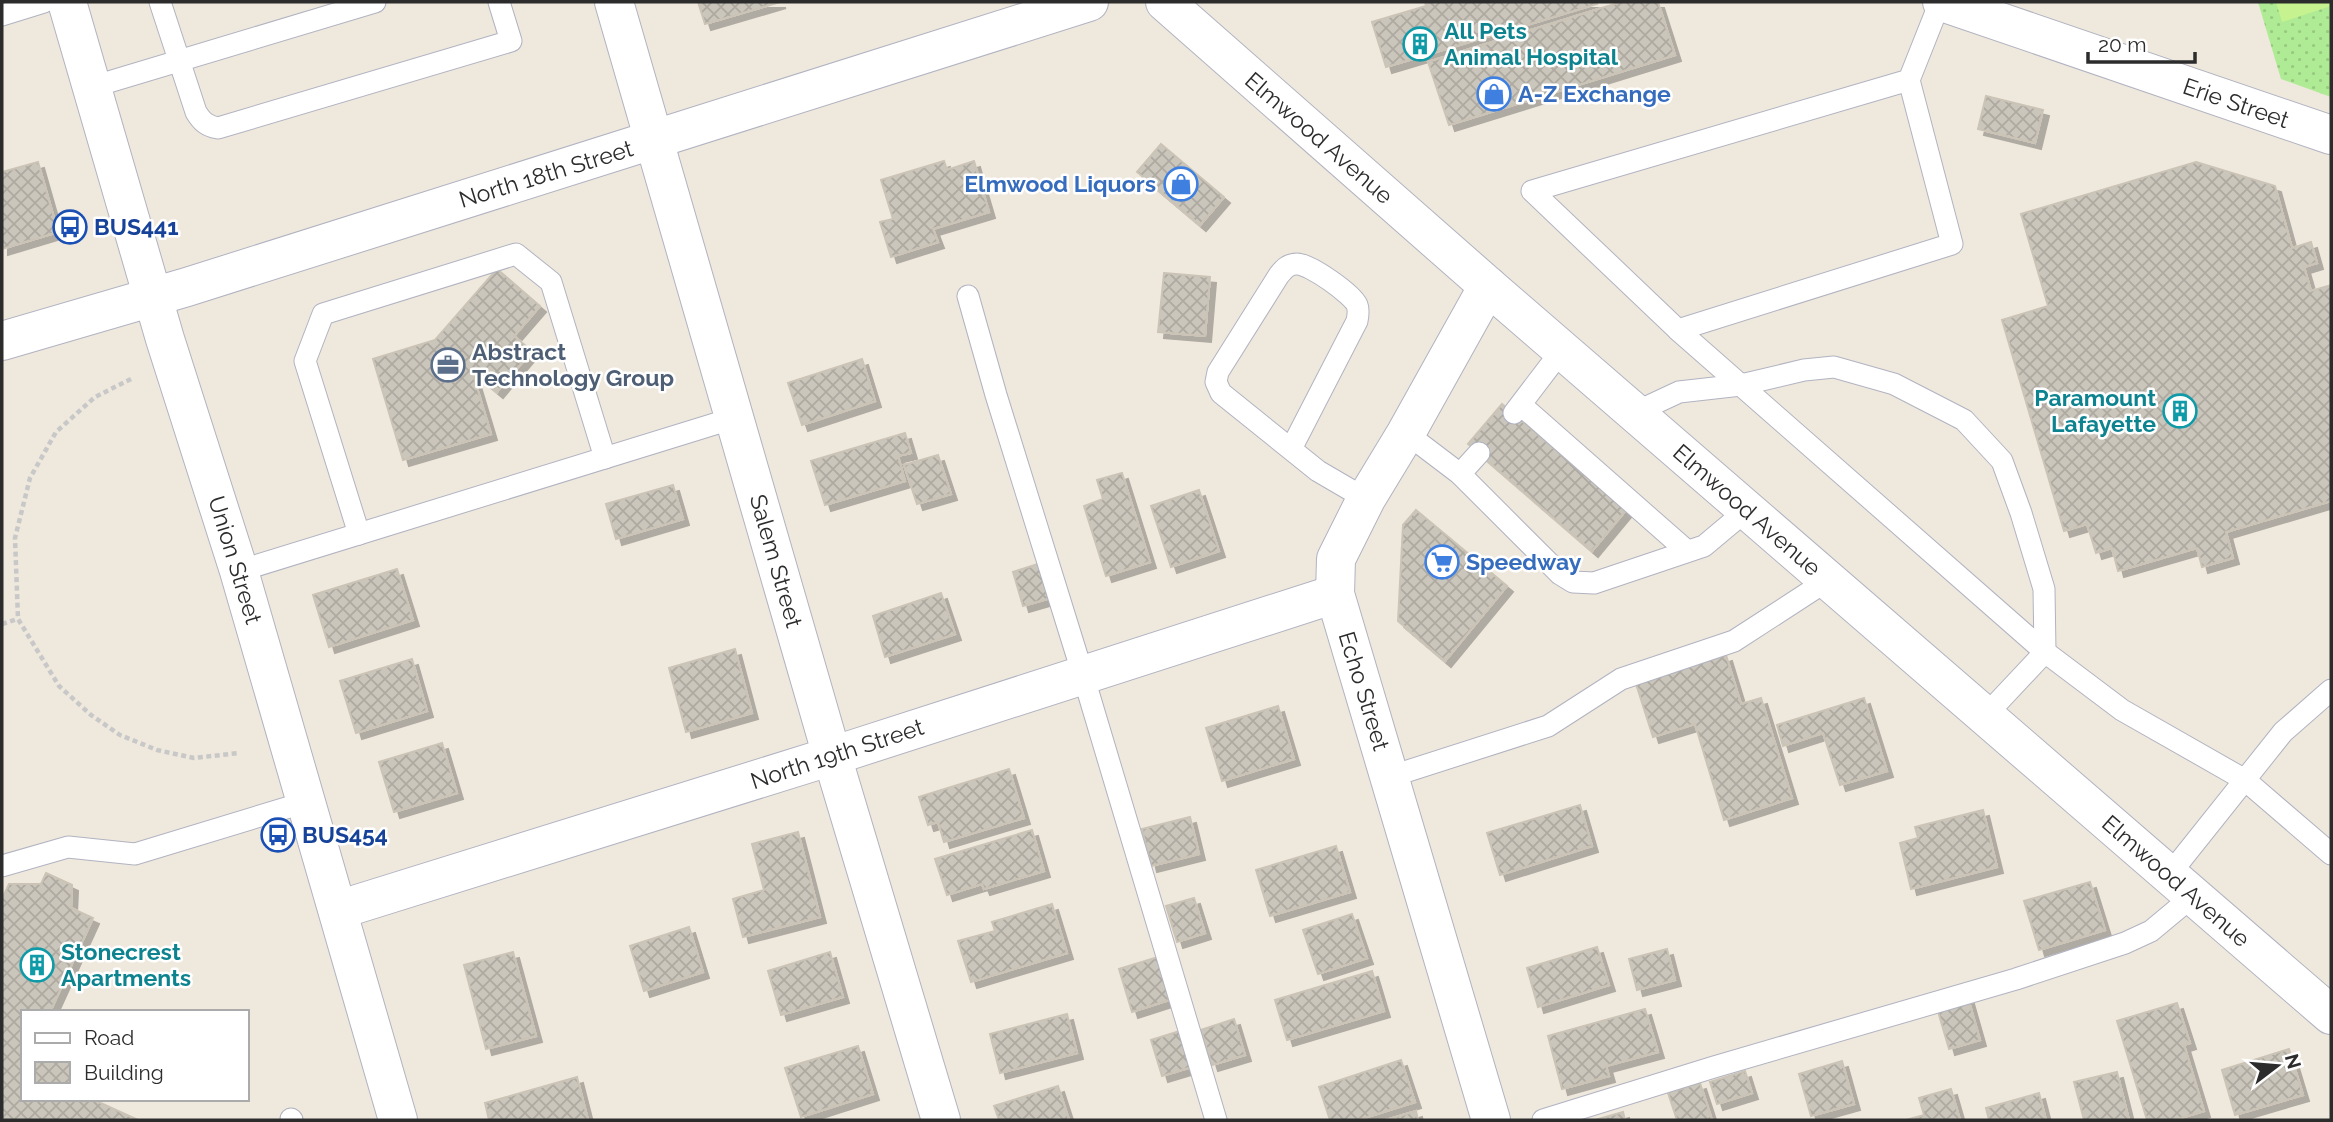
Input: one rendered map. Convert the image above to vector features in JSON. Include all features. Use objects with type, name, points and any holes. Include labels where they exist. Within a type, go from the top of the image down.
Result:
[{"type":"main road","name":"Union Street","points":[[67,2],[165,340],[239,571],[398,1120]]},
{"type":"main road","name":"Salem Street","points":[[614,2],[832,756],[941,1120]]},
{"type":"main road","name":"North 18th Street","points":[[2,341],[153,297],[1089,2]]},
{"type":"main road","name":"Elmwood Avenue","points":[[1165,2],[1634,413],[2331,1015]]},
{"type":"main road","name":"Erie Street","points":[[1941,2],[2331,135]]},
{"type":"main road","name":"Echo Street","points":[[1488,286],[1366,499],[1336,559],[1335,594],[1491,1120]]},
{"type":"main road","name":"North 19th Street","points":[[338,910],[832,756],[1335,594]]},
{"type":"lane","points":[[2,15],[44,2]]},
{"type":"lane","points":[[160,2],[196,112],[208,126],[218,128],[511,41],[499,2]]},
{"type":"lane","points":[[92,87],[375,2]]},
{"type":"lane","points":[[1678,330],[1952,244],[1909,80],[1941,2]]},
{"type":"lane","points":[[1909,80],[1532,191],[1678,330],[2045,652],[2122,710],[2245,780],[2331,854]]},
{"type":"lane","points":[[359,534],[305,361],[323,314],[516,254],[551,282],[605,458]]},
{"type":"lane","points":[[1291,449],[1357,321],[1359,307],[1352,297],[1310,267],[1297,264],[1287,266],[1279,275],[1218,372],[1216,382],[1221,393],[1318,471],[1366,499]]},
{"type":"lane","points":[[968,296],[1216,1120]]},
{"type":"lane","points":[[1562,350],[1517,409],[1687,551]]},
{"type":"lane","points":[[1634,413],[1679,392],[1741,385],[1804,370],[1834,367],[1894,384],[1964,421],[2002,461],[2044,589],[2045,652],[1985,716]]},
{"type":"lane","points":[[239,571],[734,418]]},
{"type":"lane","points":[[1406,433],[1460,474],[1560,574],[1573,582],[1594,583],[1704,545],[1747,510]]},
{"type":"lane","points":[[1460,474],[1479,453]]},
{"type":"lane","points":[[1389,777],[1548,726],[1620,679],[1734,641],[1828,580]]},
{"type":"lane","points":[[1544,1120],[1714,1067],[2016,979],[2125,943],[2151,931],[2245,780],[2283,732],[2331,690]]},
{"type":"lane","points":[[2,866],[68,847],[135,854],[306,802]]},
{"type":"path","points":[[131,379],[95,397],[56,432],[30,478],[15,538],[18,619],[60,685],[91,715],[120,735],[157,750],[194,758],[239,752]]},
{"type":"path","points":[[2,624],[18,619]]},
{"type":"green space","points":[[2258,2],[2331,2],[2331,97],[2281,79]]},
{"type":"green space","points":[[2276,2],[2331,2],[2331,6],[2282,22]]},
{"type":"building","points":[[698,2],[780,2],[705,24]]},
{"type":"building","name":"All Pets Animal Hospital","points":[[1425,2],[1597,4],[1386,67],[1372,22],[1426,6]]},
{"type":"building","name":"A-Z Exchange","points":[[1621,2],[1658,2],[1675,55],[1449,125],[1428,62]]},
{"type":"building","points":[[1986,96],[2043,110],[2035,143],[1978,129]]},
{"type":"building","name":"Elmwood Liquors","points":[[1161,144],[1224,197],[1200,225],[1137,172]]},
{"type":"building","points":[[944,161],[947,170],[974,161],[989,212],[933,229],[938,242],[891,257],[880,222],[893,219],[881,180]]},
{"type":"building","points":[[38,162],[58,232],[2,249],[2,172]]},
{"type":"building","name":"Paramount Lafayette","points":[[2196,162],[2275,186],[2292,248],[2311,242],[2317,263],[2304,267],[2311,291],[2331,285],[2331,501],[2226,532],[2233,558],[2202,567],[2197,548],[2118,571],[2112,548],[2096,553],[2087,524],[2064,531],[2002,320],[2048,306],[2021,214]]},
{"type":"building","name":"Abstract Technology Group","points":[[497,269],[540,306],[514,336],[532,351],[497,392],[472,371],[491,434],[403,460],[373,359],[435,340]]},
{"type":"building","points":[[1164,273],[1210,277],[1205,336],[1158,332]]},
{"type":"building","points":[[862,359],[875,401],[802,425],[788,383]]},
{"type":"building","points":[[1502,404],[1626,510],[1592,551],[1468,444]]},
{"type":"building","points":[[905,433],[911,453],[898,456],[905,481],[825,505],[811,461]]},
{"type":"building","points":[[938,455],[951,494],[917,504],[904,465]]},
{"type":"building","points":[[1122,473],[1150,562],[1106,576],[1084,506],[1103,499],[1097,480]]},
{"type":"building","points":[[673,485],[683,519],[616,539],[606,504]]},
{"type":"building","points":[[1199,490],[1219,551],[1171,567],[1151,506]]},
{"type":"building","points":[[1416,510],[1507,586],[1445,661],[1398,621],[1403,525]]},
{"type":"building","points":[[1044,562],[1054,597],[1023,606],[1013,572]]},
{"type":"building","points":[[397,569],[413,620],[329,647],[313,595]]},
{"type":"building","points":[[941,593],[955,634],[885,657],[873,616]]},
{"type":"building","points":[[735,649],[752,713],[686,732],[669,668]]},
{"type":"building","points":[[1726,655],[1741,704],[1761,698],[1792,798],[1724,820],[1695,724],[1653,737],[1636,684]]},
{"type":"building","points":[[412,659],[427,711],[356,733],[340,681]]},
{"type":"building","points":[[1864,698],[1887,771],[1840,785],[1823,733],[1783,746],[1777,725]]},
{"type":"building","points":[[1278,706],[1294,759],[1222,781],[1206,728]]},
{"type":"building","points":[[442,743],[457,793],[394,812],[379,762]]},
{"type":"building","points":[[1009,769],[1024,818],[944,842],[938,822],[928,825],[919,797]]},
{"type":"building","points":[[1580,805],[1592,846],[1500,875],[1487,833]]},
{"type":"building","points":[[1983,810],[1997,867],[1911,889],[1900,843],[1918,838],[1915,827]]},
{"type":"building","points":[[1190,817],[1199,854],[1151,866],[1142,829]]},
{"type":"building","points":[[1032,830],[1044,871],[984,889],[982,884],[947,895],[935,859]]},
{"type":"building","points":[[798,832],[820,917],[743,937],[733,899],[764,890],[752,844]]},
{"type":"building","points":[[1336,846],[1350,892],[1270,916],[1256,870]]},
{"type":"building","name":"Stonecrest Apartments","points":[[46,873],[72,885],[71,908],[93,918],[51,1010],[21,1010],[21,1101],[96,1101],[138,1120],[2,1120],[2,899],[9,884],[41,884]]},
{"type":"building","points":[[2090,882],[2105,930],[2039,950],[2024,901]]},
{"type":"building","points":[[1194,898],[1205,933],[1177,942],[1166,906]]},
{"type":"building","points":[[1052,904],[1067,953],[971,982],[958,941],[995,931],[992,922]]},
{"type":"building","points":[[1352,914],[1367,958],[1318,974],[1303,930]]},
{"type":"building","points":[[689,927],[703,972],[644,991],[630,946]]},
{"type":"building","points":[[1597,947],[1609,985],[1538,1007],[1527,968]]},
{"type":"building","points":[[1667,949],[1675,980],[1637,990],[1629,959]]},
{"type":"building","points":[[513,952],[536,1036],[486,1049],[464,965]]},
{"type":"building","points":[[830,952],[843,997],[781,1015],[768,971]]},
{"type":"building","points":[[1158,957],[1172,999],[1132,1012],[1119,969]]},
{"type":"building","points":[[1372,971],[1384,1011],[1287,1040],[1275,1000]]},
{"type":"building","points":[[1968,998],[1980,1040],[1949,1049],[1937,1008]]},
{"type":"building","points":[[2177,1003],[2190,1043],[2184,1045],[2204,1111],[2174,1120],[2147,1120],[2117,1021]]},
{"type":"building","points":[[1645,1009],[1658,1052],[1606,1066],[1609,1076],[1562,1089],[1548,1036]]},
{"type":"building","points":[[1067,1014],[1077,1053],[1000,1073],[990,1034]]},
{"type":"building","points":[[1234,1019],[1245,1055],[1212,1065],[1201,1030]]},
{"type":"building","points":[[1183,1030],[1195,1066],[1162,1076],[1151,1040]]},
{"type":"building","points":[[858,1046],[873,1094],[801,1117],[785,1068]]},
{"type":"building","points":[[2289,1049],[2303,1095],[2235,1115],[2222,1070]]},
{"type":"building","points":[[1401,1060],[1415,1102],[1358,1120],[1330,1120],[1319,1087]]},
{"type":"building","points":[[1842,1061],[1854,1104],[1811,1116],[1799,1074]]},
{"type":"building","points":[[1745,1071],[1752,1093],[1717,1104],[1710,1082]]},
{"type":"building","points":[[2117,1072],[2129,1120],[2084,1120],[2074,1082]]},
{"type":"building","points":[[577,1077],[588,1120],[489,1120],[485,1103]]},
{"type":"building","points":[[1700,1083],[1712,1120],[1677,1120],[1668,1093]]},
{"type":"building","points":[[1058,1086],[1069,1120],[999,1120],[994,1106]]},
{"type":"building","points":[[1951,1089],[1960,1120],[1906,1120],[1924,1115],[1919,1098]]},
{"type":"building","points":[[2039,1093],[2046,1120],[1989,1120],[1986,1108]]},
{"type":"building","points":[[1416,1111],[1418,1120],[1386,1120]]},
{"type":"building","points":[[1623,1112],[1625,1120],[1595,1120]]},
{"type":"place","name":"All Pets Animal Hospital","points":[[1420,44]]},
{"type":"place","name":"A-Z Exchange","points":[[1494,94]]},
{"type":"place","name":"Elmwood Liquors","points":[[1181,184]]},
{"type":"place","name":"BUS441","points":[[70,227]]},
{"type":"place","name":"Abstract Technology Group","points":[[448,365]]},
{"type":"place","name":"Paramount Lafayette","points":[[2180,411]]},
{"type":"place","name":"Speedway","points":[[1442,562]]},
{"type":"place","name":"BUS454","points":[[278,835]]},
{"type":"place","name":"Stonecrest Apartments","points":[[37,965]]}]
